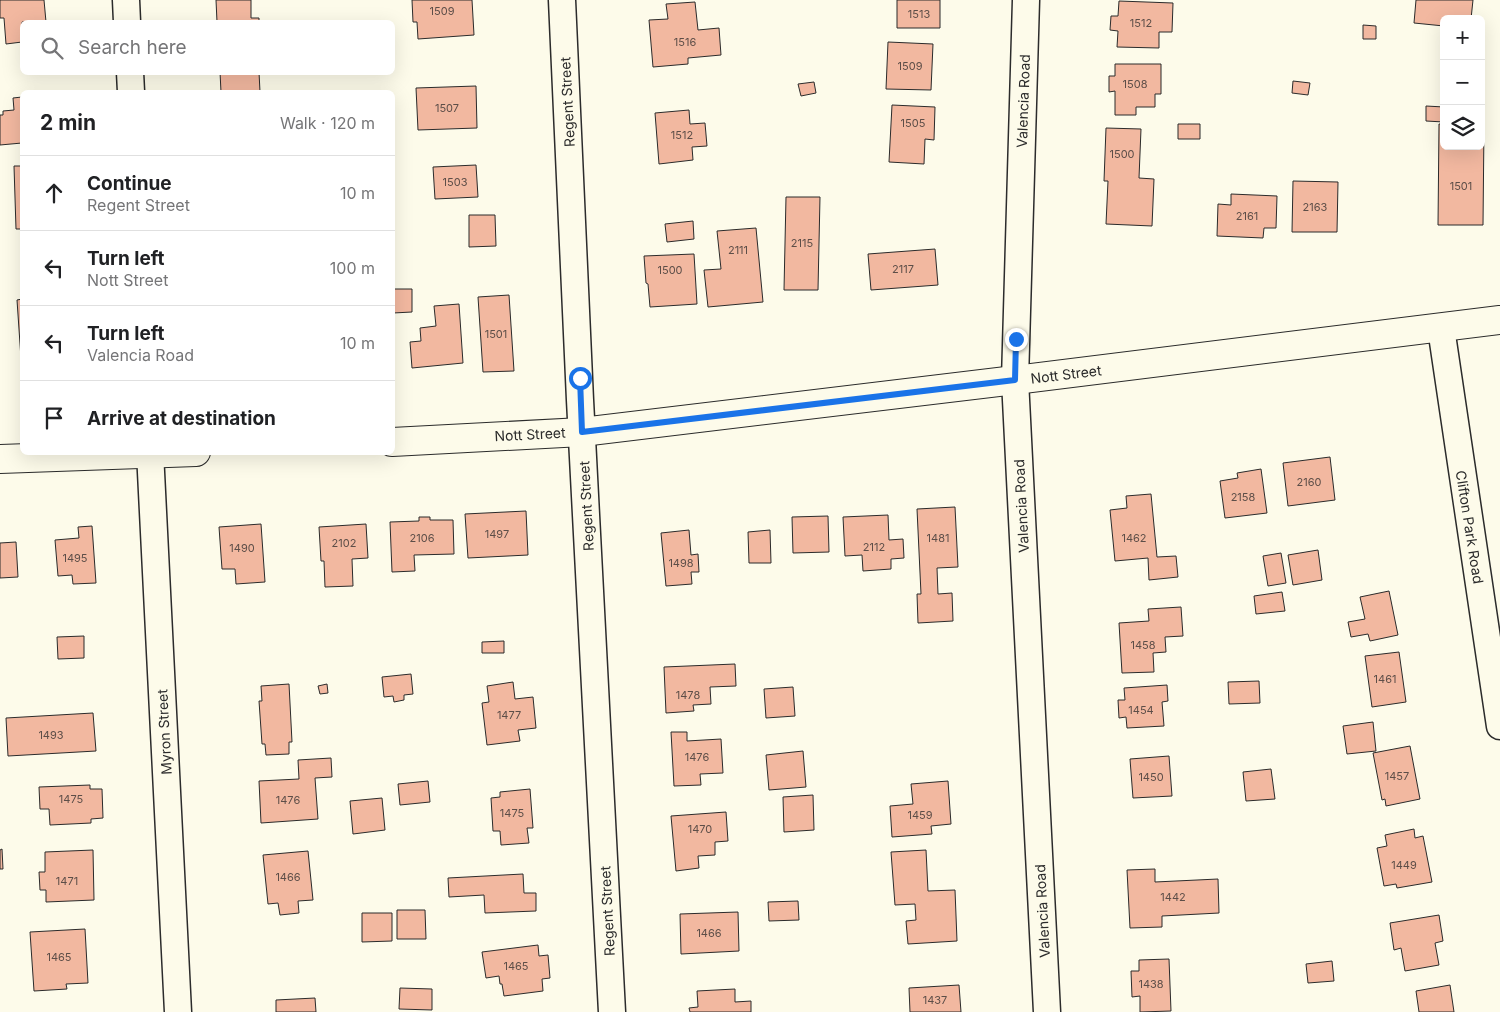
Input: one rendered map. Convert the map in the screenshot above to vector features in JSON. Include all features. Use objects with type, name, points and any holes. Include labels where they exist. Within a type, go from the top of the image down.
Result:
[{"type":"main road","name":"Nott Street","points":[[395,442],[582,432],[1500,320]]},
{"type":"main road","points":[[0,459],[120,455]]},
{"type":"street","points":[[126,0],[127,20]]},
{"type":"street","name":"Regent Street","points":[[562,0],[612,1012]]},
{"type":"street","name":"Valencia Road","points":[[1026,0],[1015,380],[1047,1012]]},
{"type":"street","points":[[130,75],[131,90]]},
{"type":"street","name":"Clifton Park Road","points":[[1441,328],[1500,726]]},
{"type":"street","name":"Myron Street","points":[[150,455],[178,1012]]},
{"type":"building","points":[[0,0],[44,0],[46,20],[20,20],[20,42],[6,44],[4,18],[0,18]]},
{"type":"building","points":[[216,0],[251,0],[251,18],[259,18],[259,20],[217,20]]},
{"type":"building","points":[[412,0],[472,0],[474,35],[418,39],[417,22],[413,22]]},
{"type":"building","points":[[897,0],[940,0],[940,28],[897,28]]},
{"type":"building","points":[[1416,0],[1473,0],[1471,15],[1440,15],[1440,26],[1414,23]]},
{"type":"building","points":[[1119,1],[1173,3],[1172,32],[1159,32],[1159,48],[1117,47],[1118,31],[1110,30],[1111,16],[1118,16]]},
{"type":"building","points":[[695,2],[698,30],[719,28],[721,55],[688,58],[688,64],[653,67],[649,20],[668,19],[666,4]]},
{"type":"building","points":[[1363,25],[1376,26],[1376,39],[1363,39]]},
{"type":"building","points":[[888,42],[933,44],[931,90],[886,89]]},
{"type":"building","points":[[1115,64],[1161,64],[1161,94],[1155,94],[1155,107],[1136,107],[1136,115],[1115,115],[1115,91],[1109,92],[1109,76],[1115,76]]},
{"type":"building","points":[[220,75],[259,75],[260,90],[221,90]]},
{"type":"building","points":[[1293,81],[1310,83],[1308,95],[1292,93]]},
{"type":"building","points":[[814,82],[816,93],[801,96],[798,84]]},
{"type":"building","points":[[476,86],[477,128],[418,130],[416,88]]},
{"type":"building","points":[[20,97],[20,143],[0,145],[0,115],[3,115],[3,111],[14,110],[13,98]]},
{"type":"building","points":[[892,105],[935,107],[934,140],[925,139],[924,164],[889,162]]},
{"type":"building","points":[[1426,106],[1440,107],[1440,122],[1426,121]]},
{"type":"building","points":[[689,110],[690,124],[705,123],[707,146],[692,147],[693,160],[659,164],[655,113]]},
{"type":"building","points":[[1178,124],[1200,124],[1200,139],[1178,139]]},
{"type":"building","points":[[1440,124],[1440,150],[1484,150],[1483,225],[1438,225]]},
{"type":"building","points":[[1106,128],[1141,129],[1139,178],[1154,179],[1152,226],[1106,224],[1108,181],[1104,181]]},
{"type":"building","points":[[476,165],[478,197],[435,199],[433,167]]},
{"type":"building","points":[[14,166],[20,166],[20,229],[16,229]]},
{"type":"building","points":[[1293,181],[1338,182],[1337,232],[1292,232]]},
{"type":"building","points":[[1231,194],[1277,196],[1276,228],[1264,228],[1263,238],[1217,236],[1218,204],[1231,205]]},
{"type":"building","points":[[786,197],[820,197],[818,290],[784,290]]},
{"type":"building","points":[[469,215],[495,215],[496,246],[469,247]]},
{"type":"building","points":[[693,221],[694,239],[667,242],[665,224]]},
{"type":"building","points":[[756,228],[763,302],[708,307],[704,270],[721,269],[717,231]]},
{"type":"building","points":[[935,249],[938,285],[871,290],[868,254]]},
{"type":"building","points":[[694,254],[697,304],[650,307],[644,256]]},
{"type":"building","points":[[395,289],[412,289],[412,312],[395,313]]},
{"type":"building","points":[[509,295],[514,371],[483,372],[478,297]]},
{"type":"building","points":[[20,299],[20,344],[17,300]]},
{"type":"building","points":[[459,304],[463,363],[412,368],[410,342],[421,341],[420,328],[436,326],[434,306]]},
{"type":"building","points":[[1330,457],[1335,500],[1288,506],[1283,463]]},
{"type":"building","points":[[1261,469],[1267,513],[1225,518],[1220,481],[1238,478],[1237,473]]},
{"type":"building","points":[[1151,494],[1157,557],[1176,556],[1178,577],[1149,580],[1148,558],[1115,561],[1110,510],[1127,508],[1126,496]]},
{"type":"building","points":[[955,507],[958,567],[937,568],[938,594],[952,593],[953,621],[918,623],[917,594],[921,594],[917,509]]},
{"type":"building","points":[[526,511],[528,555],[468,558],[465,514]]},
{"type":"building","points":[[888,515],[889,540],[903,539],[904,558],[891,559],[891,569],[863,571],[862,555],[845,556],[843,517]]},
{"type":"building","points":[[828,516],[829,552],[793,553],[792,517]]},
{"type":"building","points":[[419,517],[430,517],[430,520],[453,520],[454,554],[414,555],[415,571],[392,572],[390,522],[419,521]]},
{"type":"building","points":[[261,524],[265,582],[236,584],[235,569],[222,569],[219,527]]},
{"type":"building","points":[[366,524],[368,558],[352,559],[353,586],[325,587],[324,561],[321,561],[319,527]]},
{"type":"building","points":[[92,526],[96,583],[73,584],[72,575],[58,576],[55,540],[79,538],[78,527]]},
{"type":"building","points":[[689,530],[691,555],[698,554],[699,572],[691,572],[692,584],[666,586],[661,533]]},
{"type":"building","points":[[770,530],[771,563],[749,563],[748,532]]},
{"type":"building","points":[[16,542],[18,577],[0,578],[0,543]]},
{"type":"building","points":[[1318,550],[1322,580],[1293,585],[1288,555]]},
{"type":"building","points":[[1281,553],[1286,583],[1268,586],[1263,556]]},
{"type":"building","points":[[1389,591],[1398,635],[1370,641],[1368,634],[1351,637],[1348,622],[1365,619],[1360,597]]},
{"type":"building","points":[[1282,592],[1285,611],[1256,614],[1254,596]]},
{"type":"building","points":[[1181,607],[1183,636],[1165,637],[1166,652],[1153,653],[1154,672],[1122,673],[1119,623],[1149,621],[1148,609]]},
{"type":"building","points":[[84,636],[84,658],[58,659],[57,637]]},
{"type":"building","points":[[504,641],[504,653],[482,653],[482,642]]},
{"type":"building","points":[[1399,652],[1406,702],[1372,707],[1365,656]]},
{"type":"building","points":[[735,664],[736,686],[710,687],[711,704],[693,705],[694,711],[666,713],[664,667]]},
{"type":"building","points":[[411,674],[413,694],[404,695],[404,700],[394,702],[393,696],[384,697],[382,677]]},
{"type":"building","points":[[1259,681],[1260,703],[1229,704],[1228,682]]},
{"type":"building","points":[[513,682],[515,699],[533,697],[536,728],[518,730],[520,741],[487,745],[482,703],[489,702],[487,686]]},
{"type":"building","points":[[289,684],[292,742],[289,742],[289,754],[266,755],[265,744],[262,744],[259,701],[262,701],[261,686]]},
{"type":"building","points":[[327,684],[328,693],[320,694],[318,686]]},
{"type":"building","points":[[1167,685],[1168,701],[1162,702],[1164,726],[1127,728],[1126,717],[1119,718],[1118,700],[1125,700],[1124,688]]},
{"type":"building","points":[[793,687],[795,716],[766,718],[764,689]]},
{"type":"building","points":[[93,713],[96,751],[8,756],[6,718]]},
{"type":"building","points":[[1373,722],[1376,751],[1347,754],[1343,726]]},
{"type":"building","points":[[671,732],[687,732],[687,741],[721,739],[723,773],[700,774],[701,785],[674,786]]},
{"type":"building","points":[[1410,746],[1420,799],[1386,806],[1385,799],[1382,800],[1373,753]]},
{"type":"building","points":[[803,751],[806,787],[769,790],[766,755]]},
{"type":"building","points":[[1169,756],[1172,796],[1133,798],[1130,759]]},
{"type":"building","points":[[331,758],[332,777],[315,778],[318,819],[261,823],[259,781],[299,779],[298,760]]},
{"type":"building","points":[[1271,769],[1275,799],[1246,801],[1243,772]]},
{"type":"building","points":[[428,781],[430,802],[400,805],[398,784]]},
{"type":"building","points":[[948,781],[951,824],[931,826],[932,834],[892,837],[890,806],[913,804],[911,784]]},
{"type":"building","points":[[90,785],[90,789],[102,789],[103,818],[91,819],[91,823],[50,825],[49,809],[40,809],[39,787]]},
{"type":"building","points":[[530,789],[533,828],[527,828],[529,843],[501,845],[500,831],[493,831],[491,798],[500,797],[500,792]]},
{"type":"building","points":[[813,795],[814,830],[784,832],[783,797]]},
{"type":"building","points":[[382,798],[385,830],[353,834],[350,801]]},
{"type":"building","points":[[726,812],[728,841],[715,842],[715,855],[698,856],[699,868],[676,871],[671,816]]},
{"type":"building","points":[[1414,829],[1415,838],[1423,836],[1432,882],[1397,888],[1396,884],[1384,886],[1377,848],[1387,846],[1385,835]]},
{"type":"building","points":[[2,849],[3,869],[0,869],[0,850]]},
{"type":"building","points":[[93,850],[94,900],[46,902],[46,890],[40,890],[39,872],[45,872],[45,852]]},
{"type":"building","points":[[926,850],[928,891],[955,890],[957,941],[908,944],[906,921],[916,920],[915,904],[895,905],[891,852]]},
{"type":"building","points":[[308,851],[313,900],[298,901],[299,913],[280,915],[278,903],[268,904],[263,855]]},
{"type":"building","points":[[1155,869],[1155,882],[1218,879],[1219,913],[1162,916],[1162,927],[1130,928],[1127,870]]},
{"type":"building","points":[[523,874],[524,893],[536,893],[536,911],[485,913],[484,895],[449,897],[448,878]]},
{"type":"building","points":[[798,901],[799,920],[769,921],[768,902]]},
{"type":"building","points":[[397,910],[425,910],[426,939],[397,939]]},
{"type":"building","points":[[738,912],[739,951],[681,954],[680,914]]},
{"type":"building","points":[[362,913],[392,913],[392,941],[362,942]]},
{"type":"building","points":[[1439,915],[1443,941],[1435,943],[1439,965],[1405,971],[1401,948],[1394,950],[1390,923]]},
{"type":"building","points":[[85,929],[88,983],[66,984],[67,989],[34,991],[30,932]]},
{"type":"building","points":[[538,945],[539,956],[548,955],[550,978],[542,979],[543,991],[504,996],[499,976],[486,978],[482,952]]},
{"type":"building","points":[[1169,959],[1171,1011],[1140,1012],[1140,996],[1132,997],[1131,971],[1139,971],[1139,960]]},
{"type":"building","points":[[1332,961],[1334,981],[1308,983],[1306,964]]},
{"type":"building","points":[[959,985],[961,1012],[910,1012],[909,988]]},
{"type":"building","points":[[1450,985],[1454,1012],[1419,1012],[1416,991]]},
{"type":"building","points":[[400,988],[432,989],[432,1010],[399,1009]]},
{"type":"building","points":[[735,989],[735,1002],[751,1001],[751,1012],[690,1012],[689,1008],[698,1007],[697,991]]},
{"type":"building","points":[[315,998],[316,1012],[276,1012],[276,1000]]},
{"type":"route","points":[[580,378],[582,432],[1015,380],[1016,339]]}]
